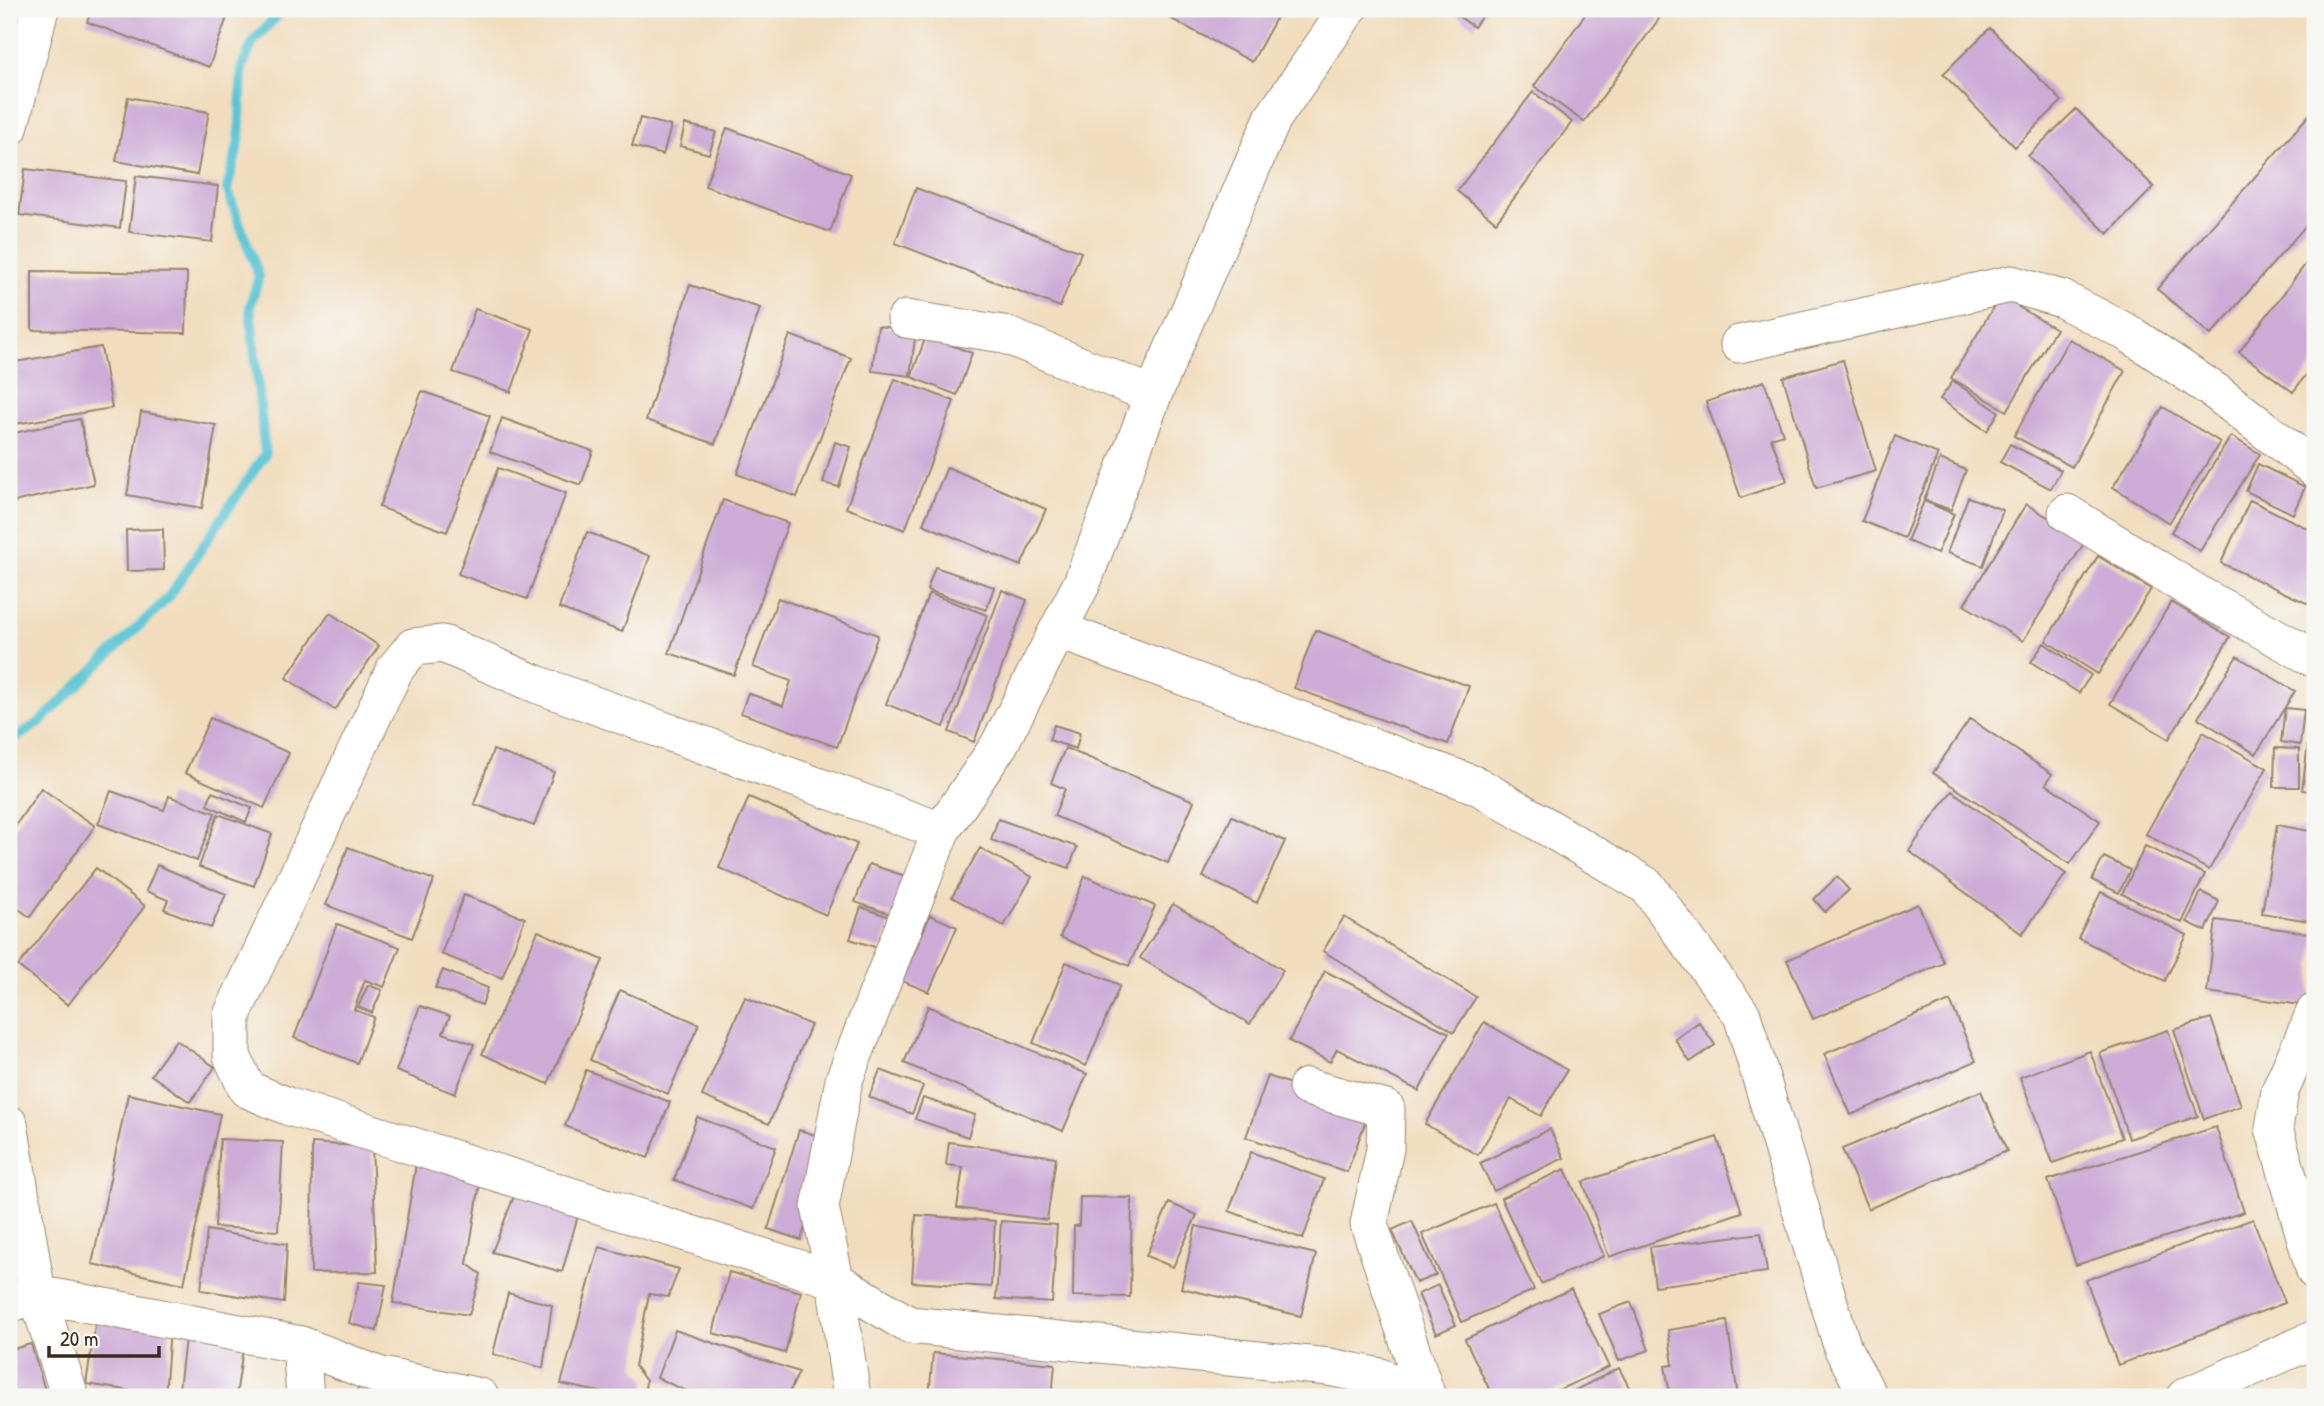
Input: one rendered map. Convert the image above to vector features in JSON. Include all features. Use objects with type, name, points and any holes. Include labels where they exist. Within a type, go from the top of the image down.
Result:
[{"type":"street","points":[[9,128],[40,9]]},
{"type":"street","points":[[852,1397],[835,1280],[820,1207],[845,1080],[942,831],[999,745],[1082,583],[1153,395],[1273,118],[1348,9]]},
{"type":"street","points":[[1739,344],[2011,284],[2062,299],[2129,333],[2216,392],[2315,469]]},
{"type":"street","points":[[906,319],[1003,334],[1153,395]]},
{"type":"street","points":[[2067,513],[2203,597],[2315,659]]},
{"type":"street","points":[[1058,630],[1478,786],[1647,886],[1742,1015],[1843,1349],[1869,1397]]},
{"type":"street","points":[[942,831],[536,684],[443,644],[413,647],[395,668],[232,1015],[232,1056],[247,1089],[287,1106],[835,1280],[909,1325],[1329,1367],[1380,1377],[1424,1397]]},
{"type":"street","points":[[2315,1012],[2280,1091],[2274,1128],[2315,1271]]},
{"type":"street","points":[[1307,1087],[1386,1110],[1385,1149],[1369,1224],[1424,1397]]},
{"type":"street","points":[[9,1124],[23,1299],[70,1397]]},
{"type":"street","points":[[23,1299],[301,1345],[378,1375],[480,1397]]},
{"type":"street","points":[[2185,1397],[2315,1339]]},
{"type":"street","points":[[301,1345],[304,1397]]},
{"type":"building","points":[[92,9],[230,9],[209,67],[87,22]]},
{"type":"building","points":[[1153,9],[1281,9],[1252,62]]},
{"type":"building","points":[[1448,9],[1487,9],[1474,27]]},
{"type":"building","points":[[1589,9],[1666,9],[1584,122],[1534,86]]},
{"type":"building","points":[[1990,28],[2062,101],[2015,147],[1943,74]]},
{"type":"building","points":[[1533,92],[1572,122],[1496,222],[1457,191]]},
{"type":"building","points":[[128,97],[209,112],[197,175],[116,161]]},
{"type":"building","points":[[2315,108],[2315,215],[2211,335],[2157,289]]},
{"type":"building","points":[[2076,109],[2154,187],[2108,234],[2028,156]]},
{"type":"building","points":[[640,118],[671,126],[663,155],[632,146]]},
{"type":"building","points":[[685,124],[716,132],[709,154],[680,146]]},
{"type":"building","points":[[727,128],[851,174],[830,232],[705,186]]},
{"type":"building","points":[[25,169],[126,181],[120,228],[19,215]]},
{"type":"building","points":[[136,176],[218,186],[212,242],[129,232]]},
{"type":"building","points":[[916,188],[1081,252],[1060,307],[895,243]]},
{"type":"building","points":[[2315,246],[2315,260],[2308,254]]},
{"type":"building","points":[[2308,261],[2315,266],[2315,363],[2293,392],[2239,352]]},
{"type":"building","points":[[32,271],[187,273],[186,333],[32,330]]},
{"type":"building","points":[[690,285],[760,308],[715,444],[646,420]]},
{"type":"building","points":[[2000,296],[2056,329],[2007,411],[1951,378]]},
{"type":"building","points":[[475,309],[533,329],[511,392],[453,372]]},
{"type":"building","points":[[878,326],[916,331],[910,376],[872,371]]},
{"type":"building","points":[[790,335],[851,358],[797,497],[737,474]]},
{"type":"building","points":[[926,336],[972,353],[957,395],[911,377]]},
{"type":"building","points":[[2069,339],[2125,371],[2072,467],[2014,436]]},
{"type":"building","points":[[101,347],[112,408],[9,425],[9,363]]},
{"type":"building","points":[[1843,360],[1876,471],[1816,488],[1783,377]]},
{"type":"building","points":[[895,379],[954,401],[905,530],[846,508]]},
{"type":"building","points":[[1764,381],[1783,434],[1771,438],[1787,481],[1741,498],[1706,402]]},
{"type":"building","points":[[1953,381],[1999,412],[1987,431],[1940,399]]},
{"type":"building","points":[[422,391],[490,416],[447,532],[379,507]]},
{"type":"building","points":[[2163,407],[2220,442],[2169,523],[2113,487]]},
{"type":"building","points":[[141,412],[216,425],[202,508],[127,495]]},
{"type":"building","points":[[502,418],[593,451],[581,485],[490,452]]},
{"type":"building","points":[[80,419],[94,484],[9,503],[9,434]]},
{"type":"building","points":[[1895,436],[1938,454],[1904,538],[1862,521]]},
{"type":"building","points":[[2231,436],[2260,454],[2200,551],[2171,532]]},
{"type":"building","points":[[835,442],[851,447],[839,487],[823,483]]},
{"type":"building","points":[[2010,444],[2061,470],[2051,489],[2000,462]]},
{"type":"building","points":[[1940,459],[1966,470],[1951,510],[1924,500]]},
{"type":"building","points":[[2258,464],[2305,487],[2293,514],[2246,491]]},
{"type":"building","points":[[947,467],[1046,509],[1021,566],[923,524]]},
{"type":"building","points":[[498,468],[566,493],[527,599],[458,574]]},
{"type":"building","points":[[1968,497],[2003,510],[1983,566],[1947,553]]},
{"type":"building","points":[[723,500],[788,523],[734,675],[669,653]]},
{"type":"building","points":[[2250,500],[2315,532],[2315,607],[2221,563]]},
{"type":"building","points":[[1924,501],[1954,514],[1937,554],[1907,541]]},
{"type":"building","points":[[2026,504],[2086,540],[2023,641],[1964,605]]},
{"type":"building","points":[[163,529],[164,570],[127,571],[126,530]]},
{"type":"building","points":[[587,532],[650,556],[622,632],[559,608]]},
{"type":"building","points":[[2098,556],[2151,589],[2098,674],[2046,641]]},
{"type":"building","points":[[935,567],[994,587],[986,610],[927,590]]},
{"type":"building","points":[[1002,590],[1027,600],[974,742],[949,732]]},
{"type":"building","points":[[929,593],[987,615],[944,727],[886,704]]},
{"type":"building","points":[[778,598],[878,635],[837,747],[741,713],[748,693],[783,706],[791,681],[753,667]]},
{"type":"building","points":[[2171,602],[2230,637],[2169,739],[2110,704]]},
{"type":"building","points":[[330,613],[379,646],[335,710],[286,678]]},
{"type":"building","points":[[1315,630],[1469,686],[1448,744],[1294,688]]},
{"type":"building","points":[[2044,643],[2091,675],[2079,693],[2031,662]]},
{"type":"building","points":[[2237,656],[2295,691],[2256,754],[2198,718]]},
{"type":"building","points":[[2315,698],[2315,792],[2302,790]]},
{"type":"building","points":[[2285,708],[2304,710],[2300,745],[2281,742]]},
{"type":"building","points":[[210,718],[289,753],[264,808],[185,773]]},
{"type":"building","points":[[1970,719],[2052,774],[2046,784],[2100,821],[2070,864],[1933,773]]},
{"type":"building","points":[[1054,725],[1080,733],[1076,749],[1049,740]]},
{"type":"building","points":[[2203,732],[2267,768],[2209,870],[2146,834]]},
{"type":"building","points":[[1065,748],[1194,801],[1168,863],[1054,816],[1065,789],[1051,783]]},
{"type":"building","points":[[2275,748],[2299,749],[2299,787],[2274,787]]},
{"type":"building","points":[[493,750],[554,772],[534,826],[474,804]]},
{"type":"building","points":[[41,788],[95,826],[30,917],[9,902],[9,835]]},
{"type":"building","points":[[111,791],[164,810],[169,796],[215,813],[197,861],[98,824]]},
{"type":"building","points":[[1952,791],[2066,874],[2022,934],[1909,851]]},
{"type":"building","points":[[212,792],[252,808],[246,822],[207,805]]},
{"type":"building","points":[[749,797],[857,844],[826,915],[719,868]]},
{"type":"building","points":[[218,814],[272,834],[254,886],[199,867]]},
{"type":"building","points":[[1232,816],[1285,841],[1257,903],[1203,877]]},
{"type":"building","points":[[998,819],[1077,847],[1069,868],[991,840]]},
{"type":"building","points":[[2277,825],[2315,832],[2315,922],[2262,913]]},
{"type":"building","points":[[2145,846],[2205,874],[2182,923],[2122,894]]},
{"type":"building","points":[[348,847],[434,880],[412,938],[326,905]]},
{"type":"building","points":[[980,848],[1032,877],[1004,926],[952,897]]},
{"type":"building","points":[[2104,857],[2130,870],[2119,893],[2092,880]]},
{"type":"building","points":[[869,864],[908,877],[895,916],[855,902]]},
{"type":"building","points":[[157,865],[226,894],[211,928],[164,909],[168,900],[146,891]]},
{"type":"building","points":[[96,868],[145,906],[68,1005],[18,966]]},
{"type":"building","points":[[1085,876],[1155,906],[1129,966],[1060,937]]},
{"type":"building","points":[[1837,877],[1849,890],[1825,912],[1814,899]]},
{"type":"building","points":[[2101,892],[2187,935],[2165,981],[2078,938]]},
{"type":"building","points":[[2201,892],[2219,901],[2206,931],[2187,922]]},
{"type":"building","points":[[464,895],[525,918],[502,978],[441,954]]},
{"type":"building","points":[[1173,904],[1283,970],[1250,1024],[1140,958]]},
{"type":"building","points":[[1918,904],[1944,963],[1813,1019],[1787,960]]},
{"type":"building","points":[[861,907],[892,918],[881,949],[850,939]]},
{"type":"building","points":[[930,915],[957,927],[929,992],[902,981]]},
{"type":"building","points":[[1344,917],[1476,997],[1454,1032],[1323,951]]},
{"type":"building","points":[[2216,920],[2315,934],[2309,1006],[2207,992]]},
{"type":"building","points":[[337,924],[400,947],[384,987],[365,980],[354,1010],[374,1017],[357,1063],[294,1038]]},
{"type":"building","points":[[538,931],[603,960],[548,1084],[482,1054]]},
{"type":"building","points":[[1066,962],[1120,985],[1086,1066],[1033,1043]]},
{"type":"building","points":[[443,970],[488,988],[482,1005],[435,988]]},
{"type":"building","points":[[1325,971],[1449,1033],[1419,1091],[1337,1049],[1330,1062],[1289,1041]]},
{"type":"building","points":[[368,985],[382,990],[372,1013],[358,1007]]},
{"type":"building","points":[[620,990],[699,1024],[668,1094],[590,1060]]},
{"type":"building","points":[[745,997],[811,1025],[769,1124],[702,1096]]},
{"type":"building","points":[[1950,1001],[1976,1061],[1851,1115],[1824,1054]]},
{"type":"building","points":[[420,1006],[450,1016],[443,1033],[474,1044],[455,1094],[396,1071]]},
{"type":"building","points":[[928,1006],[1087,1074],[1063,1131],[904,1063]]},
{"type":"building","points":[[2211,1018],[2241,1106],[2204,1119],[2174,1030]]},
{"type":"building","points":[[1484,1022],[1567,1070],[1541,1116],[1511,1099],[1478,1155],[1425,1124]]},
{"type":"building","points":[[1699,1022],[1715,1045],[1690,1062],[1675,1039]]},
{"type":"building","points":[[2168,1030],[2198,1116],[2129,1139],[2100,1053]]},
{"type":"building","points":[[176,1040],[215,1067],[190,1102],[151,1075]]},
{"type":"building","points":[[2090,1051],[2122,1138],[2053,1163],[2020,1077]]},
{"type":"building","points":[[586,1070],[670,1102],[648,1158],[565,1126]]},
{"type":"building","points":[[880,1070],[923,1086],[912,1114],[869,1097]]},
{"type":"building","points":[[1268,1076],[1369,1112],[1347,1172],[1246,1137]]},
{"type":"building","points":[[1981,1091],[2007,1151],[1868,1209],[1842,1149]]},
{"type":"building","points":[[128,1094],[220,1114],[184,1284],[92,1264]]},
{"type":"building","points":[[923,1098],[975,1115],[968,1137],[915,1119]]},
{"type":"building","points":[[697,1117],[776,1147],[753,1209],[674,1180]]},
{"type":"building","points":[[2216,1127],[2244,1212],[2076,1265],[2048,1180]]},
{"type":"building","points":[[1550,1129],[1564,1158],[1494,1191],[1480,1163]]},
{"type":"building","points":[[799,1130],[832,1140],[801,1240],[768,1229]]},
{"type":"building","points":[[1717,1137],[1742,1212],[1609,1257],[1583,1182]]},
{"type":"building","points":[[220,1139],[283,1142],[278,1231],[215,1227]]},
{"type":"building","points":[[949,1142],[1056,1157],[1047,1220],[957,1208],[963,1167],[946,1165]]},
{"type":"building","points":[[312,1143],[372,1147],[377,1272],[311,1273]]},
{"type":"building","points":[[1251,1152],[1324,1179],[1303,1239],[1229,1211]]},
{"type":"building","points":[[416,1164],[481,1177],[467,1264],[481,1274],[469,1315],[393,1303]]},
{"type":"building","points":[[1565,1169],[1604,1256],[1541,1284],[1501,1198]]},
{"type":"building","points":[[515,1194],[579,1212],[562,1272],[492,1252]]},
{"type":"building","points":[[1080,1197],[1132,1198],[1130,1297],[1073,1296],[1074,1226],[1079,1226]]},
{"type":"building","points":[[1169,1203],[1197,1215],[1173,1267],[1146,1256]]},
{"type":"building","points":[[1494,1203],[1534,1290],[1462,1322],[1422,1234]]},
{"type":"building","points":[[916,1215],[995,1221],[991,1287],[912,1282]]},
{"type":"building","points":[[2253,1219],[2285,1303],[2118,1365],[2086,1280]]},
{"type":"building","points":[[1001,1221],[1057,1225],[1052,1303],[996,1299]]},
{"type":"building","points":[[1412,1221],[1436,1275],[1416,1283],[1392,1230]]},
{"type":"building","points":[[1196,1226],[1316,1254],[1301,1316],[1181,1288]]},
{"type":"building","points":[[207,1230],[287,1244],[284,1303],[201,1290]]},
{"type":"building","points":[[1761,1233],[1767,1272],[1655,1286],[1650,1247]]},
{"type":"building","points":[[599,1247],[679,1269],[668,1297],[649,1294],[635,1366],[646,1381],[644,1397],[623,1397],[561,1384]]},
{"type":"building","points":[[729,1272],[801,1292],[785,1353],[713,1333]]},
{"type":"building","points":[[359,1282],[386,1285],[377,1331],[349,1323]]},
{"type":"building","points":[[1438,1285],[1456,1325],[1436,1334],[1418,1294]]},
{"type":"building","points":[[1571,1289],[1609,1367],[1543,1397],[1493,1397],[1465,1339]]},
{"type":"building","points":[[508,1293],[552,1305],[543,1368],[493,1354]]},
{"type":"building","points":[[1631,1302],[1649,1350],[1619,1361],[1599,1314]]},
{"type":"building","points":[[96,1319],[170,1328],[165,1396],[86,1384]]},
{"type":"building","points":[[1727,1321],[1738,1397],[1670,1395],[1665,1366],[1673,1365],[1668,1330]]},
{"type":"building","points":[[675,1330],[799,1372],[787,1397],[700,1397],[657,1378]]},
{"type":"building","points":[[186,1331],[244,1341],[236,1397],[178,1397]]},
{"type":"building","points":[[31,1344],[47,1397],[9,1397],[9,1350]]},
{"type":"building","points":[[933,1353],[1055,1364],[1052,1397],[929,1397]]},
{"type":"building","points":[[1619,1368],[1630,1389],[1615,1397],[1562,1397]]},
{"type":"building","points":[[361,1380],[404,1397],[355,1397]]},
{"type":"waterway","points":[[9,742],[40,722],[168,598],[265,454],[250,307],[259,276],[227,189],[239,142],[242,67],[254,40],[279,14],[276,9]]}]
